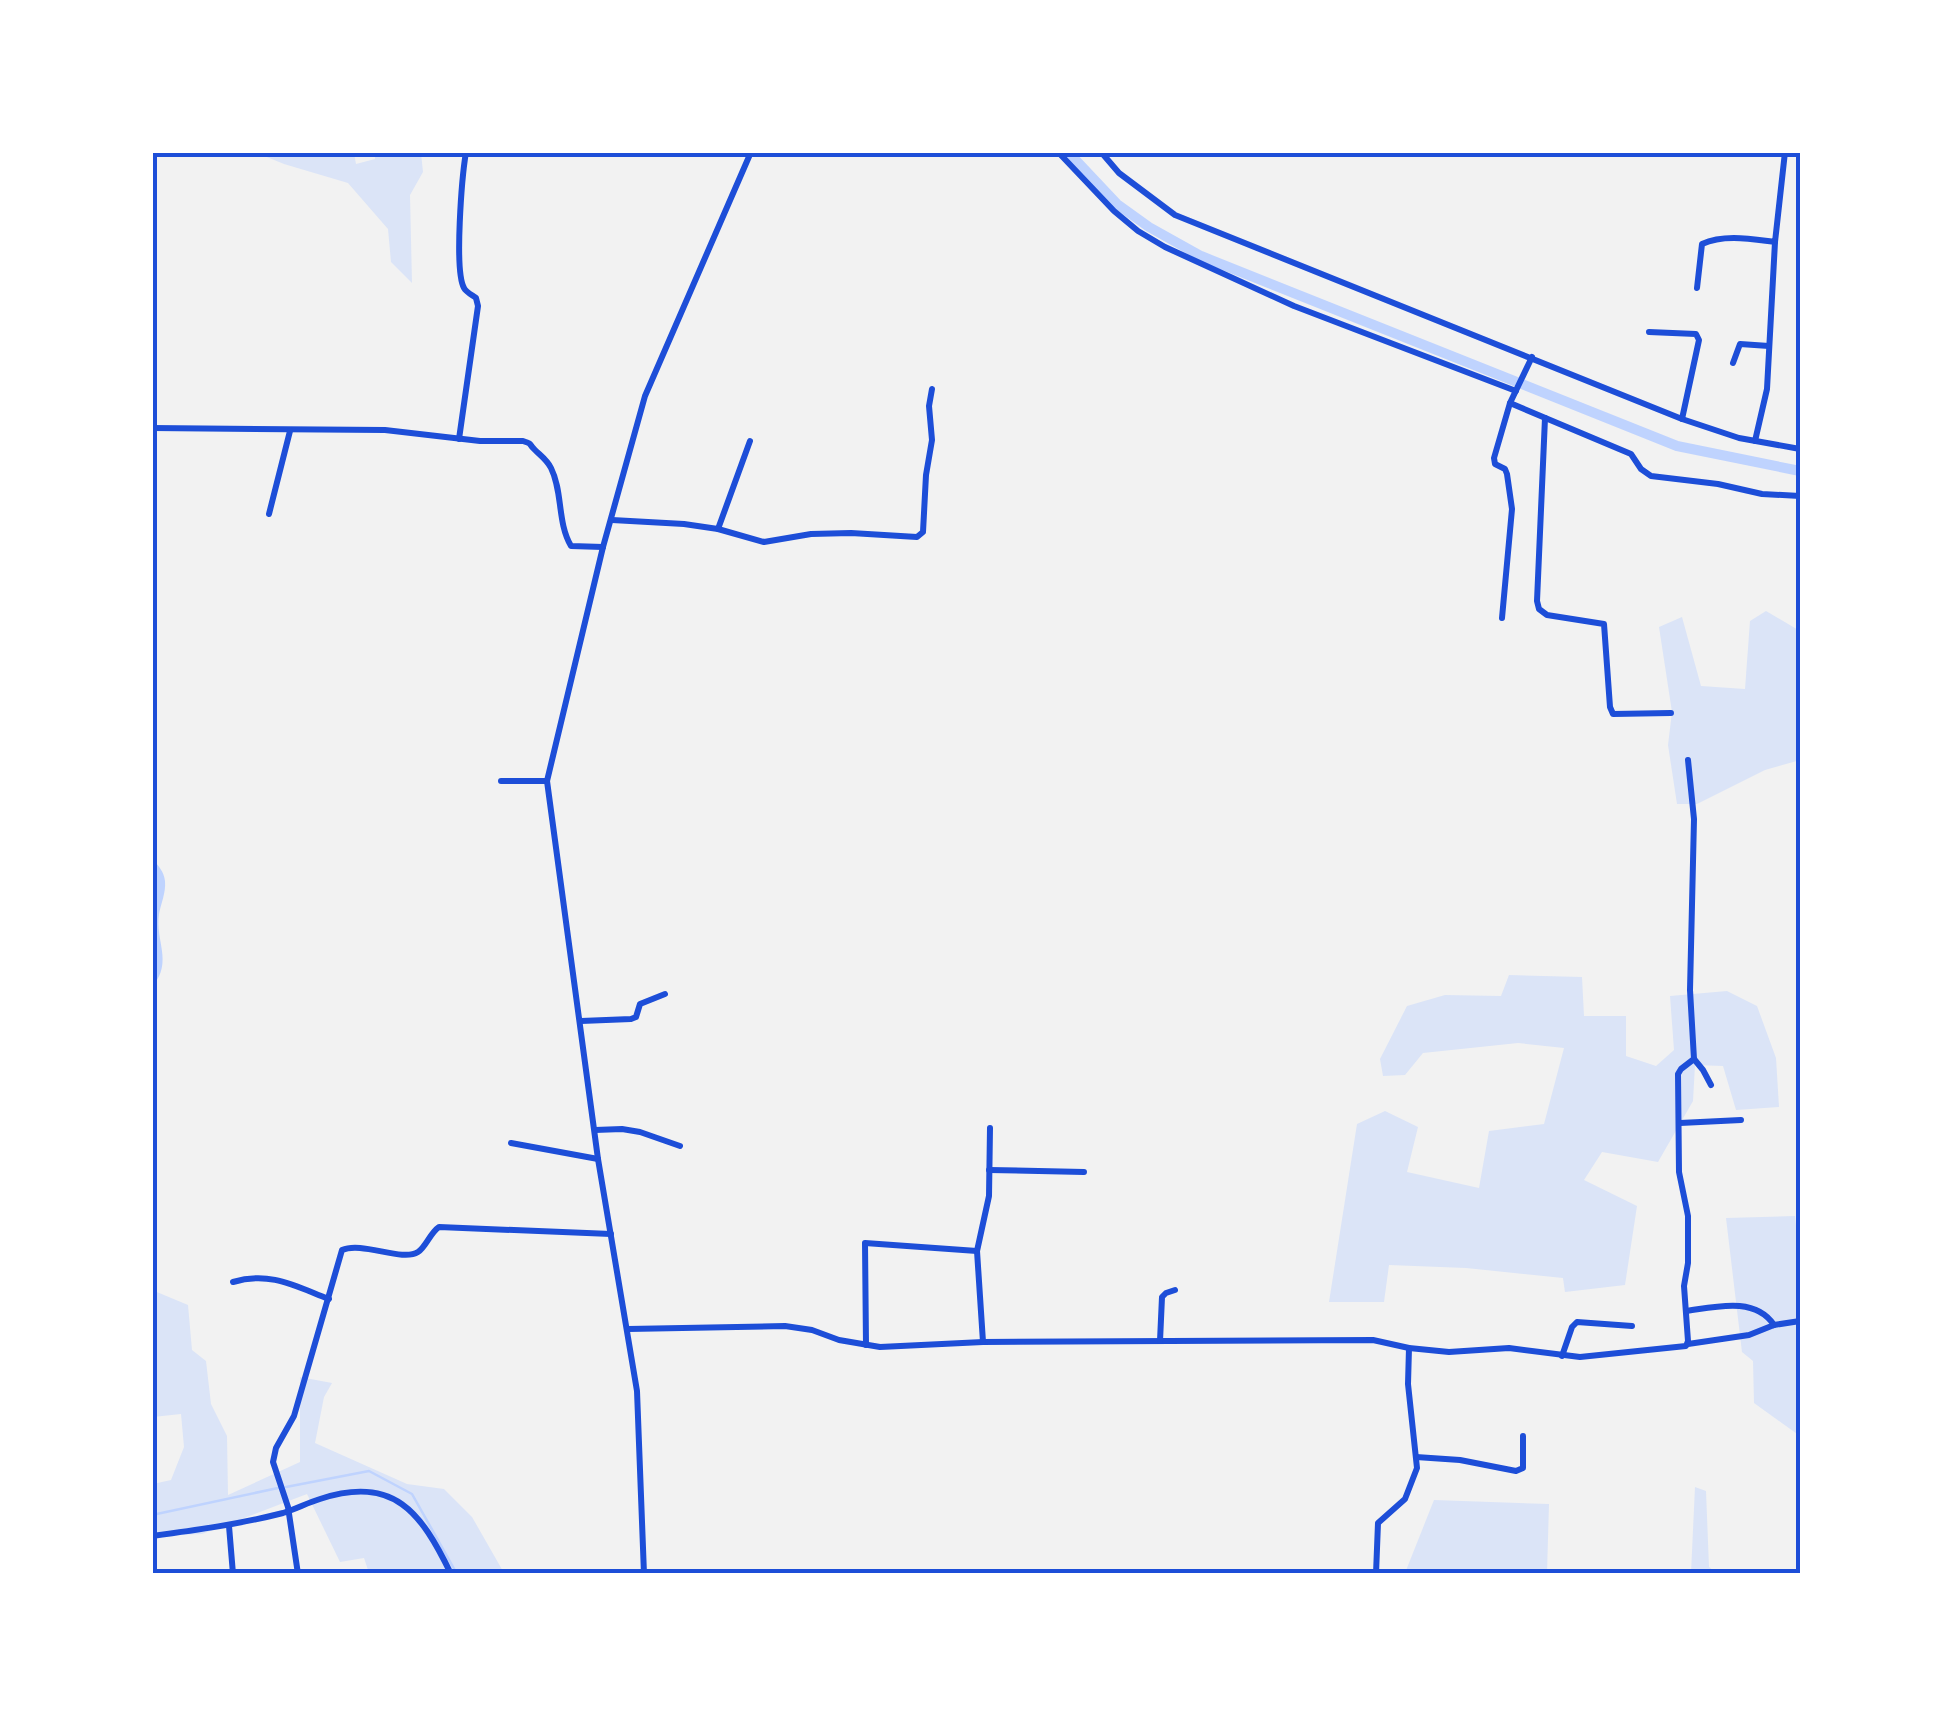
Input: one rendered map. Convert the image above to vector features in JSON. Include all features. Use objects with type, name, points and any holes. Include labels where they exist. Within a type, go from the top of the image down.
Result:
[{"type":"street","points":[[458,439],[478,306],[476,298],[462,284],[462,180],[466,152]]},
{"type":"street","points":[[644,1574],[638,1406],[598,1159],[547,781],[603,548],[645,396],[751,152]]},
{"type":"street","points":[[1058,152],[1114,211],[1165,247],[1294,306],[1517,388]]},
{"type":"street","points":[[1101,152],[1119,173],[1176,215],[1530,361],[1682,419],[1755,441],[1800,449]]},
{"type":"street","points":[[1755,441],[1767,389],[1775,242],[1786,152]]},
{"type":"street","points":[[1696,288],[1702,244],[1730,238],[1775,242]]},
{"type":"street","points":[[1649,332],[1696,334],[1700,340],[1682,419]]},
{"type":"street","points":[[1733,363],[1740,344],[1769,346]]},
{"type":"street","points":[[1502,618],[1512,509],[1507,474],[1495,464],[1494,458],[1510,403],[1530,361]]},
{"type":"street","points":[[612,520],[684,524],[764,542],[811,534],[921,536],[932,440],[932,389]]},
{"type":"street","points":[[1510,403],[1631,454],[1651,476],[1762,494],[1800,496]]},
{"type":"street","points":[[1544,418],[1539,609],[1548,616],[1604,624],[1613,714],[1671,713]]},
{"type":"street","points":[[152,428],[384,430],[529,442],[554,472],[568,542],[571,546],[603,548]]},
{"type":"street","points":[[269,514],[290,431]]},
{"type":"street","points":[[718,529],[750,441]]},
{"type":"street","points":[[1688,760],[1694,819],[1690,990],[1694,1059],[1712,1084]]},
{"type":"street","points":[[501,782],[547,781]]},
{"type":"street","points":[[581,1022],[632,1019],[640,1004],[665,994]]},
{"type":"street","points":[[1688,1344],[1684,1286],[1688,1216],[1680,1172],[1678,1074],[1694,1059]]},
{"type":"street","points":[[1680,1123],[1741,1120]]},
{"type":"street","points":[[983,1342],[977,1251],[989,1196],[990,1128]]},
{"type":"street","points":[[595,1130],[640,1132],[680,1146]]},
{"type":"street","points":[[511,1143],[598,1159]]},
{"type":"street","points":[[989,1170],[1084,1172]]},
{"type":"street","points":[[298,1574],[288,1509],[274,1462],[276,1448],[294,1416],[342,1250],[416,1253],[432,1231],[446,1226],[611,1234]]},
{"type":"street","points":[[866,1345],[865,1244],[977,1251]]},
{"type":"street","points":[[233,1282],[248,1277],[274,1278],[329,1299]]},
{"type":"street","points":[[1160,1342],[1162,1297],[1175,1290]]},
{"type":"street","points":[[1686,1311],[1746,1306],[1760,1310],[1774,1325]]},
{"type":"street","points":[[628,1329],[785,1326],[880,1348],[983,1342],[1374,1340],[1449,1352],[1509,1348],[1588,1356],[1682,1347],[1800,1321]]},
{"type":"street","points":[[1562,1356],[1572,1327],[1578,1322],[1632,1326]]},
{"type":"street","points":[[1376,1574],[1378,1522],[1405,1499],[1417,1468],[1408,1384],[1409,1348]]},
{"type":"street","points":[[1416,1456],[1516,1471],[1524,1468],[1523,1436]]},
{"type":"street","points":[[152,1536],[229,1526],[344,1493],[378,1492],[407,1508],[435,1540],[451,1574]]},
{"type":"street","points":[[229,1526],[233,1574]]},
{"type":"shaded area","points":[[257,153],[354,153],[356,164],[375,159],[375,153],[421,153],[423,172],[410,195],[412,283],[391,262],[388,229],[348,183]]},
{"type":"shaded area","points":[[1766,611],[1800,631],[1800,760],[1765,770],[1697,804],[1677,804],[1668,745],[1672,712],[1659,627],[1682,617],[1701,686],[1745,689],[1750,621]]},
{"type":"shaded area","points":[[1509,975],[1582,977],[1584,1016],[1626,1016],[1626,1056],[1656,1066],[1674,1050],[1670,996],[1727,991],[1757,1006],[1776,1058],[1779,1107],[1736,1110],[1723,1066],[1695,1065],[1693,1101],[1658,1162],[1602,1152],[1584,1180],[1637,1206],[1625,1285],[1565,1292],[1563,1278],[1389,1265],[1384,1302],[1329,1302],[1357,1124],[1385,1111],[1418,1127],[1407,1172],[1479,1188],[1489,1131],[1544,1124],[1564,1048],[1518,1043],[1423,1053],[1405,1075],[1383,1076],[1380,1059],[1407,1006],[1445,995],[1501,996]]},
{"type":"shaded area","points":[[1795,1216],[1800,1261],[1800,1436],[1754,1403],[1753,1361],[1742,1352],[1726,1218]]},
{"type":"shaded area","points":[[152,1290],[188,1305],[192,1350],[206,1361],[211,1404],[227,1436],[228,1495],[300,1462],[300,1377],[332,1383],[324,1397],[315,1443],[407,1484],[444,1489],[472,1517],[504,1573],[369,1573],[364,1558],[340,1562],[307,1494],[202,1534],[153,1536],[153,1484],[171,1480],[184,1447],[181,1414],[153,1417]]},
{"type":"shaded area","points":[[1695,1487],[1706,1491],[1709,1567],[1716,1573],[1691,1573]]},
{"type":"shaded area","points":[[1434,1500],[1549,1504],[1547,1573],[1405,1573]]},
{"type":"water","points":[[153,860],[165,885],[158,924],[162,968],[153,986]]},
{"type":"waterway","points":[[1068,152],[1117,204],[1201,256],[1677,446],[1800,471]]},
{"type":"waterway","points":[[286,1487],[369,1471],[412,1494],[457,1574]]},
{"type":"waterway","points":[[152,1515],[278,1488]]}]
